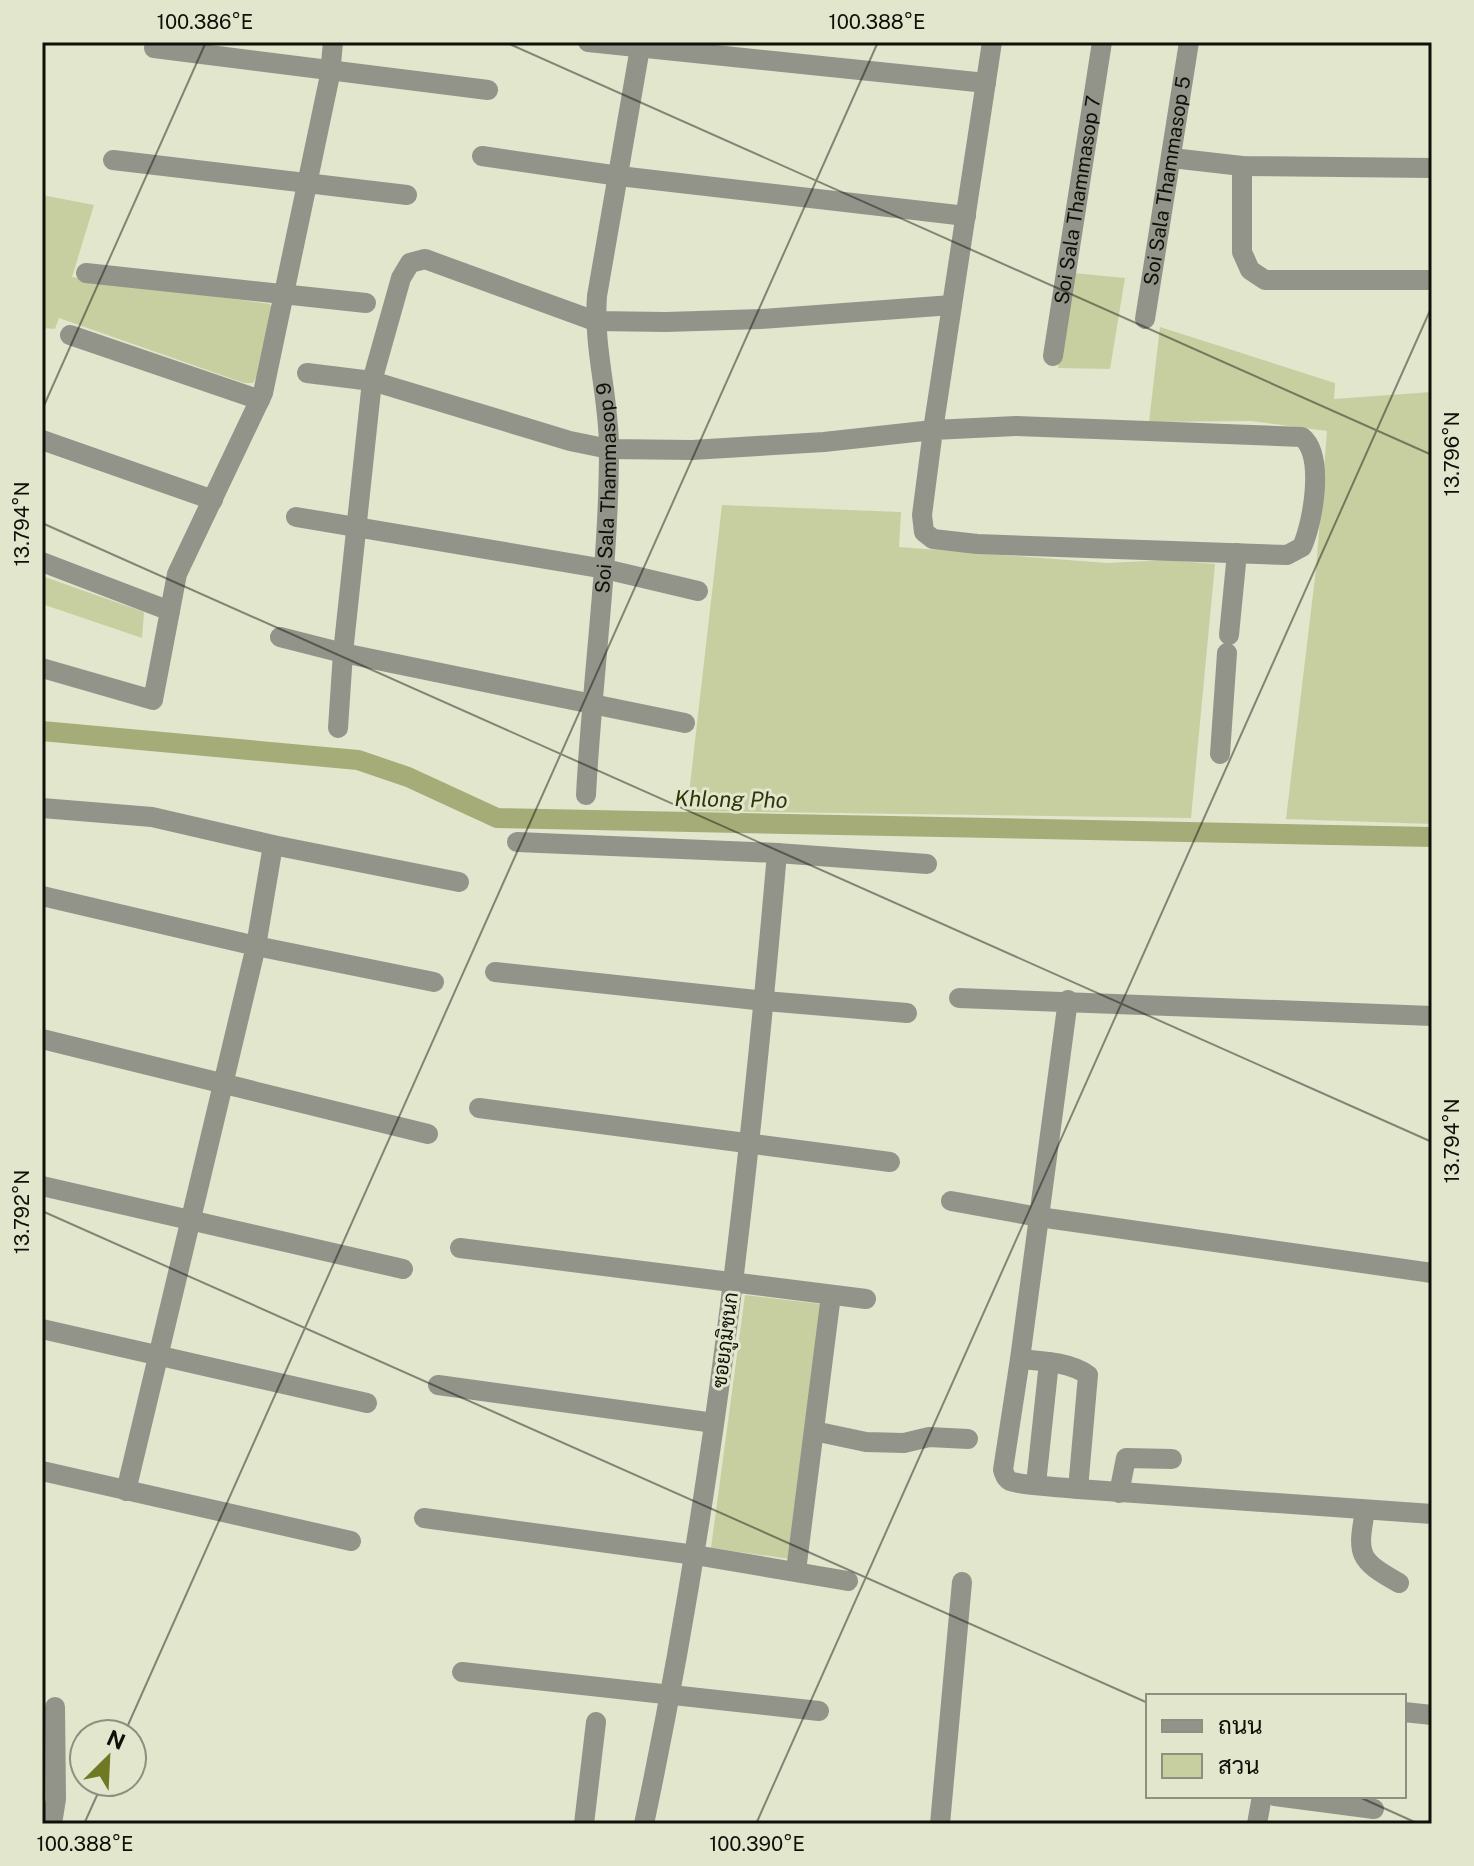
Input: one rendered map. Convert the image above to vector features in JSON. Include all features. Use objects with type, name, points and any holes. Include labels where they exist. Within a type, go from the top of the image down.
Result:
[{"type":"street","points":[[42,668],[153,700],[177,574],[260,400],[307,183],[333,42]]},
{"type":"street","points":[[588,42],[641,44],[986,83]]},
{"type":"street","points":[[307,373],[372,381],[570,441],[609,449],[692,450],[824,442],[933,430],[1016,426],[1302,437],[1310,444],[1315,456],[1311,516],[1302,547],[1287,555],[977,544],[933,539],[924,532],[922,515],[933,430],[992,42]]},
{"type":"street","name":"Soi Sala Thammasop 7","points":[[1053,356],[1102,42]]},
{"type":"street","name":"Soi Sala Thammasop 5","points":[[1145,319],[1189,42]]},
{"type":"street","name":"Soi Sala Thammasop 9","points":[[586,795],[591,704],[605,569],[609,449],[595,321],[641,44]]},
{"type":"street","points":[[154,48],[488,90]]},
{"type":"street","points":[[482,156],[619,176],[966,216]]},
{"type":"street","points":[[1172,158],[1242,166],[1432,168]]},
{"type":"street","points":[[113,160],[407,195]]},
{"type":"street","points":[[1242,166],[1242,252],[1250,270],[1265,280],[1432,280]]},
{"type":"street","points":[[338,728],[372,381],[401,278],[410,263],[425,259],[595,321],[761,319],[952,305]]},
{"type":"street","points":[[86,273],[366,303]]},
{"type":"street","points":[[70,335],[260,400]]},
{"type":"street","points":[[42,440],[213,500]]},
{"type":"street","points":[[296,517],[605,569],[698,591]]},
{"type":"street","points":[[1220,754],[1237,553]]},
{"type":"street","points":[[42,562],[170,611]]},
{"type":"street","points":[[280,637],[343,653],[685,723]]},
{"type":"street","points":[[42,808],[152,817],[459,882]]},
{"type":"street","points":[[517,842],[777,853],[927,864]]},
{"type":"street","points":[[126,1491],[256,946],[273,845]]},
{"type":"street","name":"ซอยภูมิชนก","points":[[644,1824],[672,1693],[714,1423],[750,1146],[777,853]]},
{"type":"street","points":[[42,896],[256,946],[434,982]]},
{"type":"street","points":[[495,972],[907,1013]]},
{"type":"street","points":[[959,998],[1432,1016]]},
{"type":"street","points":[[1068,1000],[1003,1470],[1009,1480],[1119,1493],[1432,1514]]},
{"type":"street","points":[[42,1039],[428,1134]]},
{"type":"street","points":[[479,1108],[890,1162]]},
{"type":"street","points":[[42,1186],[403,1269]]},
{"type":"street","points":[[951,1201],[1039,1217],[1432,1273]]},
{"type":"street","points":[[460,1248],[866,1299]]},
{"type":"street","points":[[796,1571],[831,1295]]},
{"type":"street","points":[[42,1329],[367,1403]]},
{"type":"street","points":[[1020,1359],[1049,1362],[1081,1370],[1088,1375],[1078,1489]]},
{"type":"street","points":[[1036,1484],[1049,1362]]},
{"type":"street","points":[[438,1385],[714,1423]]},
{"type":"street","points":[[814,1431],[866,1442],[904,1443],[929,1437],[968,1439]]},
{"type":"street","points":[[1119,1493],[1126,1458],[1172,1459]]},
{"type":"street","points":[[42,1471],[351,1541]]},
{"type":"street","points":[[1365,1511],[1359,1544],[1364,1557],[1381,1573],[1399,1583]]},
{"type":"street","points":[[424,1518],[695,1555],[848,1581]]},
{"type":"street","points":[[940,1824],[962,1582]]},
{"type":"street","points":[[462,1672],[819,1711]]},
{"type":"street","points":[[52,1824],[56,1799],[55,1707]]},
{"type":"street","points":[[1406,1712],[1432,1715]]},
{"type":"street","points":[[584,1824],[596,1722]]},
{"type":"street","points":[[1257,1824],[1262,1798]]},
{"type":"street","points":[[1290,1798],[1374,1809]]},
{"type":"green space","points":[[42,195],[94,205],[72,277],[270,304],[274,315],[258,375],[253,383],[244,383],[59,318],[55,329],[42,328]]},
{"type":"green space","points":[[1074,273],[1125,278],[1110,369],[1058,368]]},
{"type":"green space","points":[[1160,327],[1335,383],[1334,399],[1432,392],[1432,824],[1286,819],[1316,569],[1327,431],[1251,421],[1149,422]]},
{"type":"green space","points":[[722,505],[901,512],[899,547],[1107,563],[1168,560],[1215,564],[1191,818],[687,811]]},
{"type":"green space","points":[[42,576],[144,612],[142,638],[42,604]]},
{"type":"green space","points":[[745,1295],[821,1304],[790,1559],[711,1548]]},
{"type":"waterway","name":"Khlong Pho","points":[[42,731],[358,760],[408,777],[497,818],[1432,837]]}]
